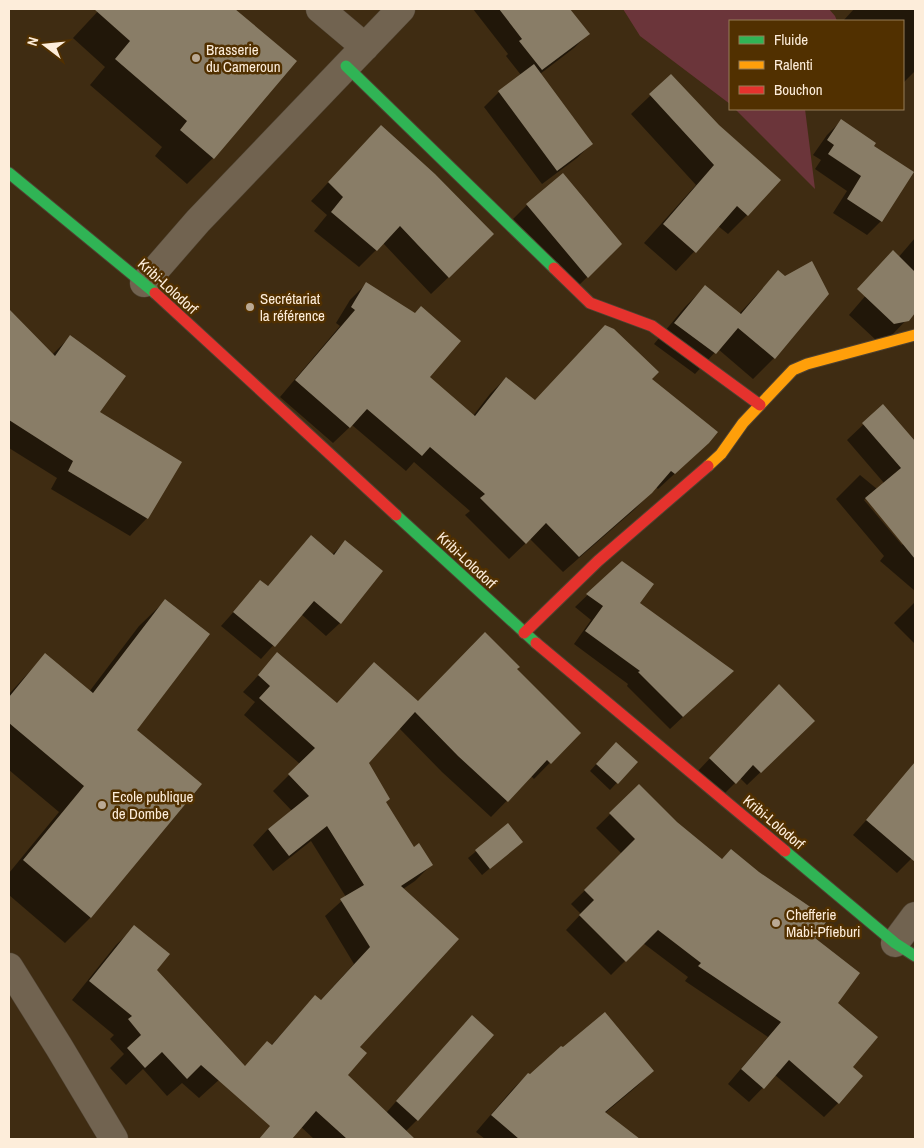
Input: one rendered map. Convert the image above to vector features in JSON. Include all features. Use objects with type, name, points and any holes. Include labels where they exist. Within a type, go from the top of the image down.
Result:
[{"type":"main road","points":[[346,66],[590,303],[652,326],[760,405]]},
{"type":"main road","name":"Kribi-Lolodorf","points":[[9,173],[144,283],[524,633],[905,950]]},
{"type":"main road","points":[[524,633],[598,561],[721,454],[743,423],[793,370],[807,364],[915,335]]},
{"type":"street","points":[[320,9],[365,47]]},
{"type":"street","points":[[144,283],[198,222],[401,9]]},
{"type":"street","points":[[905,950],[915,916]]},
{"type":"street","points":[[10,971],[60,1047],[114,1139]]},
{"type":"shaded area","points":[[623,9],[829,9],[837,20],[729,20],[729,103],[640,36]]},
{"type":"shaded area","points":[[736,110],[805,110],[815,189]]},
{"type":"building","points":[[94,9],[235,9],[297,61],[214,159],[180,130],[187,121],[115,59],[130,41]]},
{"type":"building","points":[[499,9],[570,9],[590,34],[542,70],[519,41],[522,39]]},
{"type":"building","points":[[534,64],[593,144],[557,171],[498,91]]},
{"type":"building","points":[[671,74],[719,125],[781,180],[748,216],[737,206],[696,253],[663,224],[714,165],[649,94]]},
{"type":"building","points":[[841,119],[876,143],[874,146],[914,172],[882,222],[847,199],[861,176],[828,154],[834,145],[827,140]]},
{"type":"building","points":[[381,125],[435,174],[494,234],[449,278],[400,226],[377,251],[331,212],[343,197],[328,182]]},
{"type":"building","points":[[563,173],[622,244],[588,278],[526,204]]},
{"type":"building","points":[[893,250],[915,272],[915,313],[909,321],[894,324],[857,289]]},
{"type":"building","points":[[812,261],[829,294],[775,359],[738,328],[716,354],[674,323],[705,285],[741,314],[778,270],[785,276]]},
{"type":"building","points":[[366,282],[415,313],[421,306],[461,341],[430,377],[475,416],[506,377],[535,400],[605,325],[614,329],[659,372],[652,379],[718,432],[709,443],[675,474],[671,471],[652,493],[579,557],[546,523],[526,544],[480,498],[485,494],[430,447],[422,456],[367,409],[350,428],[295,380],[355,310],[351,307]]},
{"type":"building","points":[[9,309],[55,356],[70,335],[126,376],[100,412],[182,462],[148,519],[68,471],[73,461],[9,420]]},
{"type":"building","points":[[883,404],[915,441],[915,559],[865,498],[901,468],[862,423]]},
{"type":"building","points":[[311,535],[334,555],[345,540],[383,571],[341,624],[314,601],[275,647],[233,612],[260,580],[268,586]]},
{"type":"building","points":[[622,561],[654,584],[640,603],[734,671],[683,717],[638,672],[640,671],[585,631],[603,606],[586,594]]},
{"type":"building","points":[[165,599],[210,634],[137,730],[202,784],[91,918],[23,860],[84,786],[9,723],[9,697],[45,653],[93,693]]},
{"type":"building","points":[[485,632],[520,667],[517,669],[581,733],[551,764],[547,760],[508,802],[458,756],[415,712],[369,763],[390,799],[386,802],[414,847],[419,843],[433,865],[401,886],[459,939],[360,1047],[367,1053],[348,1075],[415,1139],[347,1139],[316,1111],[292,1139],[259,1139],[270,1126],[201,1065],[187,1079],[162,1052],[145,1068],[127,1048],[141,1035],[128,1019],[132,1016],[89,981],[134,925],[170,954],[157,970],[245,1066],[267,1041],[272,1045],[315,995],[321,1000],[370,947],[340,899],[364,885],[327,826],[289,856],[268,829],[309,796],[288,774],[315,748],[259,698],[270,686],[258,675],[277,652],[337,703],[374,662],[418,701]]},
{"type":"building","points":[[779,684],[815,721],[761,773],[753,765],[736,784],[709,758]]},
{"type":"building","points":[[616,742],[638,762],[618,784],[596,764]]},
{"type":"building","points":[[915,762],[915,862],[866,820]]},
{"type":"building","points":[[639,784],[677,822],[722,859],[731,849],[759,872],[828,919],[815,938],[860,973],[838,1003],[878,1037],[853,1067],[863,1076],[839,1104],[789,1060],[764,1089],[741,1069],[781,1022],[698,966],[701,963],[658,930],[626,962],[579,915],[594,900],[584,890],[635,839],[609,813]]},
{"type":"building","points":[[508,823],[523,842],[490,869],[475,850]]},
{"type":"building","points":[[605,1012],[654,1071],[605,1112],[640,1139],[519,1139],[491,1115],[528,1073],[530,1074],[561,1046],[563,1047]]},
{"type":"building","points":[[472,1015],[494,1035],[418,1121],[396,1101]]},
{"type":"traffic: fast","points":[[346,66],[554,268]]},
{"type":"traffic: fast","points":[[9,173],[155,293]]},
{"type":"traffic: fast","points":[[396,515],[536,643]]},
{"type":"traffic: fast","points":[[785,851],[895,943],[915,956]]},
{"type":"traffic: slow","points":[[708,466],[721,454],[743,423],[793,370],[807,364],[915,335]]},
{"type":"traffic: jam","points":[[554,268],[590,303],[652,326],[760,405]]},
{"type":"traffic: jam","points":[[155,293],[396,515]]},
{"type":"traffic: jam","points":[[524,633],[598,561],[708,466]]},
{"type":"traffic: jam","points":[[536,643],[785,851]]},
{"type":"place","name":"Brasserie du Cameroun","points":[[196,58]]},
{"type":"place","name":"Secrétariat la référence","points":[[250,307]]},
{"type":"place","name":"Ecole publique de Dombe","points":[[102,805]]},
{"type":"place","name":"Chefferie Mabi-Pfieburi","points":[[776,923]]}]
